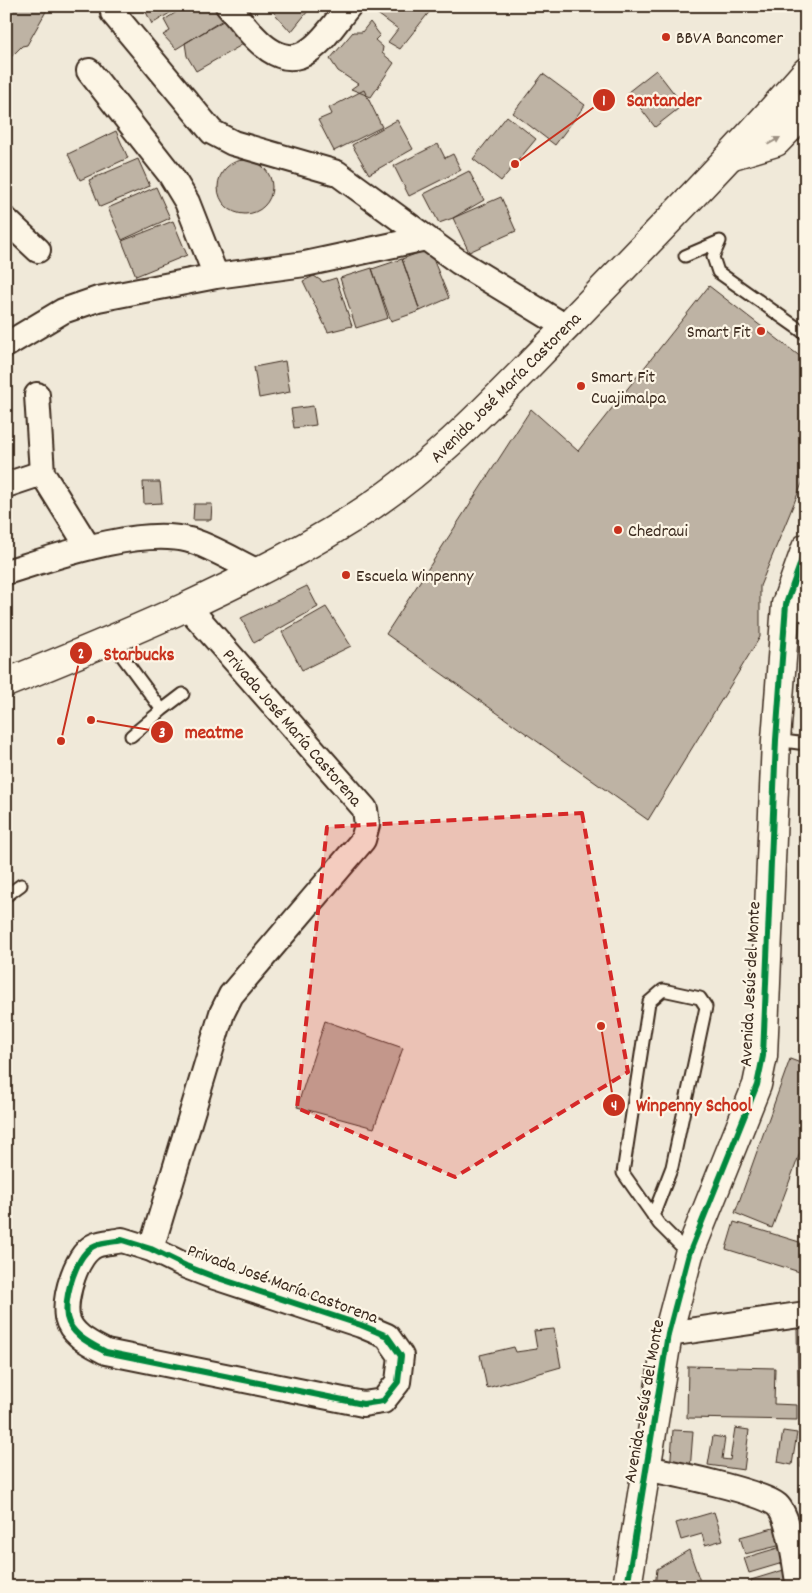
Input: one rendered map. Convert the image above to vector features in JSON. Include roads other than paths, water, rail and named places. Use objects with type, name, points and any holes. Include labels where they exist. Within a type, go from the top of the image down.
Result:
[{"type":"street","points":[[228,6],[259,41],[276,55],[294,58],[311,50],[349,6]]},
{"type":"street","points":[[113,13],[212,132],[233,143],[314,164],[337,173],[459,262],[566,327]]},
{"type":"street","points":[[89,71],[170,174],[187,202],[216,276]]},
{"type":"street","name":"Avenida José María Castorena","points":[[6,683],[111,641],[188,607],[258,572],[354,518],[431,462],[506,390],[733,155],[806,72]]},
{"type":"street","points":[[733,155],[776,142],[806,111]]},
{"type":"street","points":[[6,220],[38,250]]},
{"type":"street","points":[[6,345],[63,312],[98,299],[216,276],[305,264],[426,238]]},
{"type":"street","points":[[37,395],[42,473],[88,547]]},
{"type":"street","points":[[6,485],[42,473]]},
{"type":"street","points":[[6,572],[88,547],[152,537],[189,540],[258,572]]},
{"type":"street","name":"Avenida Jesús del Monte","points":[[627,1587],[668,1334],[688,1254],[757,1086],[763,1056],[776,740],[806,548]]},
{"type":"street","name":"Privada José María Castorena","points":[[152,1249],[222,1013],[231,995],[363,840],[367,825],[364,809],[188,607]]},
{"type":"street","name":"Privada José María Castorena","points":[[122,1240],[152,1249],[186,1266],[212,1276],[387,1336],[401,1356],[398,1382],[383,1401],[363,1404],[106,1352],[82,1339],[67,1318],[68,1293],[76,1264],[94,1245],[122,1240]]},
{"type":"street","points":[[668,1334],[806,1314]]},
{"type":"street","points":[[647,1469],[670,1472],[742,1491],[760,1496],[777,1505],[786,1523],[799,1587]]},
{"type":"lane","points":[[685,256],[720,241],[713,257],[718,272],[806,334]]},
{"type":"lane","points":[[111,641],[162,710]]},
{"type":"lane","points":[[131,736],[182,694]]},
{"type":"lane","points":[[776,740],[806,744]]},
{"type":"lane","points":[[6,896],[21,885]]},
{"type":"lane","points":[[653,1216],[672,1167],[706,1006],[700,998],[662,990],[649,1002],[623,1172],[653,1216],[688,1254]]},
{"type":"place","name":"BBVA Bancomer","points":[[666,37]]},
{"type":"place","name":"Santander","points":[[515,164]]},
{"type":"place","name":"Smart Fit","points":[[761,331]]},
{"type":"place","name":"Smart Fit Cuajimalpa","points":[[581,386]]},
{"type":"place","name":"Chedraui","points":[[618,530]]},
{"type":"place","name":"Escuela Winpenny","points":[[346,575]]},
{"type":"place","name":"meatme","points":[[91,720]]},
{"type":"place","name":"Starbucks","points":[[61,741]]},
{"type":"place","name":"Winpenny School","points":[[601,1026]]}]
